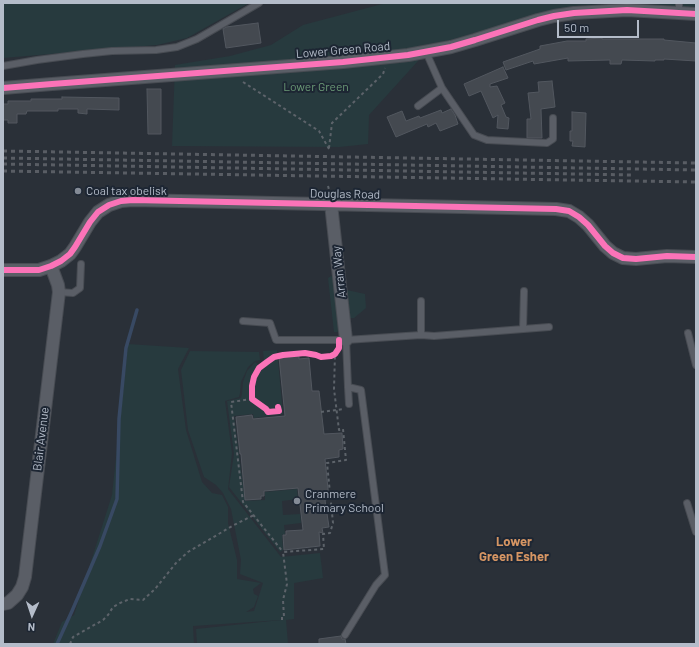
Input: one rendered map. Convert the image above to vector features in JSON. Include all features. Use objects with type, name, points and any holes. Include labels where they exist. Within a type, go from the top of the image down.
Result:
[{"type":"street","name":"Lower Green Road","points":[[3,88],[343,62],[389,57],[426,52],[475,40],[538,20],[574,13],[679,8],[696,14]]},
{"type":"street","name":"Douglas Road","points":[[3,270],[39,270],[61,261],[70,254],[98,212],[109,205],[121,201],[134,200],[556,209],[569,211],[579,217],[588,225],[605,246],[613,253],[623,258],[636,259],[668,256],[696,257]]},
{"type":"street","name":"Arran Way","points":[[332,204],[343,340]]},
{"type":"street","name":"Blair Avenue","points":[[3,604],[8,603],[17,595],[25,577],[59,292],[51,266]]},
{"type":"lane","points":[[3,66],[83,54],[112,51],[156,50],[177,47],[197,39],[259,3]]},
{"type":"lane","points":[[426,52],[442,88],[474,135],[487,140],[547,143],[553,139],[553,118]]},
{"type":"lane","points":[[418,106],[442,88]]},
{"type":"lane","points":[[59,292],[73,293],[80,288],[81,264]]},
{"type":"lane","points":[[523,329],[524,292]]},
{"type":"lane","points":[[421,301],[421,335]]},
{"type":"lane","points":[[243,321],[270,323],[276,340],[343,340],[421,335],[434,336],[549,327]]},
{"type":"lane","points":[[688,333],[696,365]]},
{"type":"lane","points":[[343,340],[349,406]]},
{"type":"lane","points":[[345,635],[376,585],[385,575],[361,390],[348,387]]},
{"type":"lane","points":[[687,503],[696,532]]},
{"type":"path","points":[[230,70],[243,81],[319,131],[329,149],[332,123],[383,74],[389,57]]},
{"type":"path","points":[[283,552],[324,549],[323,534],[330,533],[333,523],[327,463],[346,460],[343,429],[339,430],[334,389],[335,354],[343,340]]},
{"type":"path","points":[[326,356],[335,354]]},
{"type":"path","points":[[253,398],[231,402],[244,502],[283,552],[287,584],[283,600],[284,617],[282,617],[282,620]]},
{"type":"path","points":[[321,412],[349,406]]},
{"type":"path","points":[[70,644],[73,637],[103,620],[113,607],[130,599],[143,600],[155,589],[176,563],[188,552],[254,515]]},
{"type":"green space","points":[[3,3],[249,3],[187,38],[157,45],[3,58]]},
{"type":"green space","name":"Lower Green","points":[[386,3],[620,3],[574,6],[446,41],[418,46],[418,61],[369,115],[368,144],[339,147],[172,146],[175,65],[230,56],[271,45],[303,25]]},
{"type":"green space","points":[[637,3],[696,3],[696,8]]},
{"type":"green space","points":[[333,275],[344,276],[347,290],[365,294],[366,308],[354,318],[349,318],[342,332],[334,332],[328,278]]},
{"type":"green space","points":[[128,344],[189,348],[178,369],[186,430],[202,482],[212,493],[222,495],[228,507],[228,523],[237,560],[237,579],[261,583],[253,589],[254,594],[258,596],[254,607],[246,612],[254,611],[263,583],[240,574],[241,560],[231,509],[223,493],[216,485],[204,477],[188,430],[181,370],[190,351],[259,352],[260,360],[255,361],[248,367],[241,382],[239,397],[225,401],[232,453],[228,489],[281,557],[320,553],[323,578],[294,583],[294,619],[286,620],[288,644],[197,644],[196,629],[281,620],[193,626],[194,644],[53,644],[62,622],[74,615],[112,495]]},
{"type":"green space","points":[[277,350],[283,414],[254,418],[253,414],[234,416],[245,501],[265,500],[265,492],[297,489],[298,499],[282,501],[283,515],[300,514],[301,523],[284,525],[285,534],[282,535],[283,550],[280,552],[229,487],[234,454],[227,401],[241,398],[243,382],[247,371],[255,362],[259,365],[264,361],[263,351]]},
{"type":"building","points":[[258,23],[261,43],[226,48],[223,29],[226,27]]},
{"type":"building","points":[[586,39],[664,39],[696,43],[696,61],[664,59],[655,61],[622,60],[621,64],[610,64],[610,60],[568,61],[568,58],[534,64],[533,61],[506,70],[503,62],[540,49],[540,46],[567,41],[586,41]]},
{"type":"building","points":[[503,67],[508,78],[490,84],[490,87],[497,86],[505,103],[501,105],[506,117],[509,118],[508,129],[497,128],[498,115],[493,118],[481,91],[469,96],[464,84]]},
{"type":"building","points":[[552,81],[555,107],[541,109],[542,138],[527,138],[527,119],[531,119],[528,93],[539,92],[538,82]]},
{"type":"building","points":[[147,89],[161,89],[161,134],[148,134]]},
{"type":"building","points":[[62,97],[119,98],[119,110],[87,109],[87,114],[78,113],[78,109],[58,109],[58,111],[27,111],[26,114],[17,114],[17,123],[8,123],[8,120],[3,120],[3,104],[8,104],[8,101],[62,99]]},
{"type":"building","points":[[451,109],[458,124],[440,131],[436,123],[428,127],[427,124],[396,137],[387,117],[402,111],[406,121],[419,116],[420,118],[441,110],[442,113]]},
{"type":"building","points":[[572,112],[586,113],[585,147],[572,146],[573,141],[570,141],[570,131],[572,131]]},
{"type":"building","name":"Cranmere Primary School","points":[[299,355],[299,359],[309,358],[312,391],[319,391],[324,434],[342,433],[343,449],[339,450],[339,457],[325,459],[329,499],[325,500],[329,527],[322,528],[323,533],[319,532],[320,546],[284,550],[283,535],[286,535],[286,531],[303,530],[298,488],[264,491],[264,496],[261,496],[261,499],[245,500],[236,417],[252,415],[253,419],[285,416],[279,357]]},
{"type":"building","points":[[341,636],[342,639],[345,639],[346,644],[319,644],[319,639]]},
{"type":"waterway","points":[[57,644],[100,546],[117,499],[119,419],[126,348],[137,310]]},
{"type":"railway","points":[[3,151],[696,163]]},
{"type":"railway","points":[[3,158],[696,170]]},
{"type":"railway","points":[[3,164],[634,175]]},
{"type":"railway","points":[[3,171],[696,182]]},
{"type":"cycle path","points":[[3,88],[343,62],[408,55],[451,47],[538,20],[574,13],[627,10],[696,14]]},
{"type":"cycle path","points":[[3,270],[39,270],[61,261],[70,254],[98,212],[109,205],[121,201],[133,200],[556,209],[569,211],[579,217],[588,225],[605,246],[613,253],[623,258],[636,259],[667,256],[696,257]]},
{"type":"cycle path","points":[[278,407],[279,411],[268,412],[252,399],[254,377],[259,368],[274,357],[283,355],[305,353],[321,357],[331,356],[335,354],[339,348],[339,340]]},
{"type":"place","name":"Coal tax obelisk","points":[[78,191]]},
{"type":"place","name":"Cranmere Primary School","points":[[297,501]]},
{"type":"district","name":"Lower Green Esher","points":[[514,550]]}]
